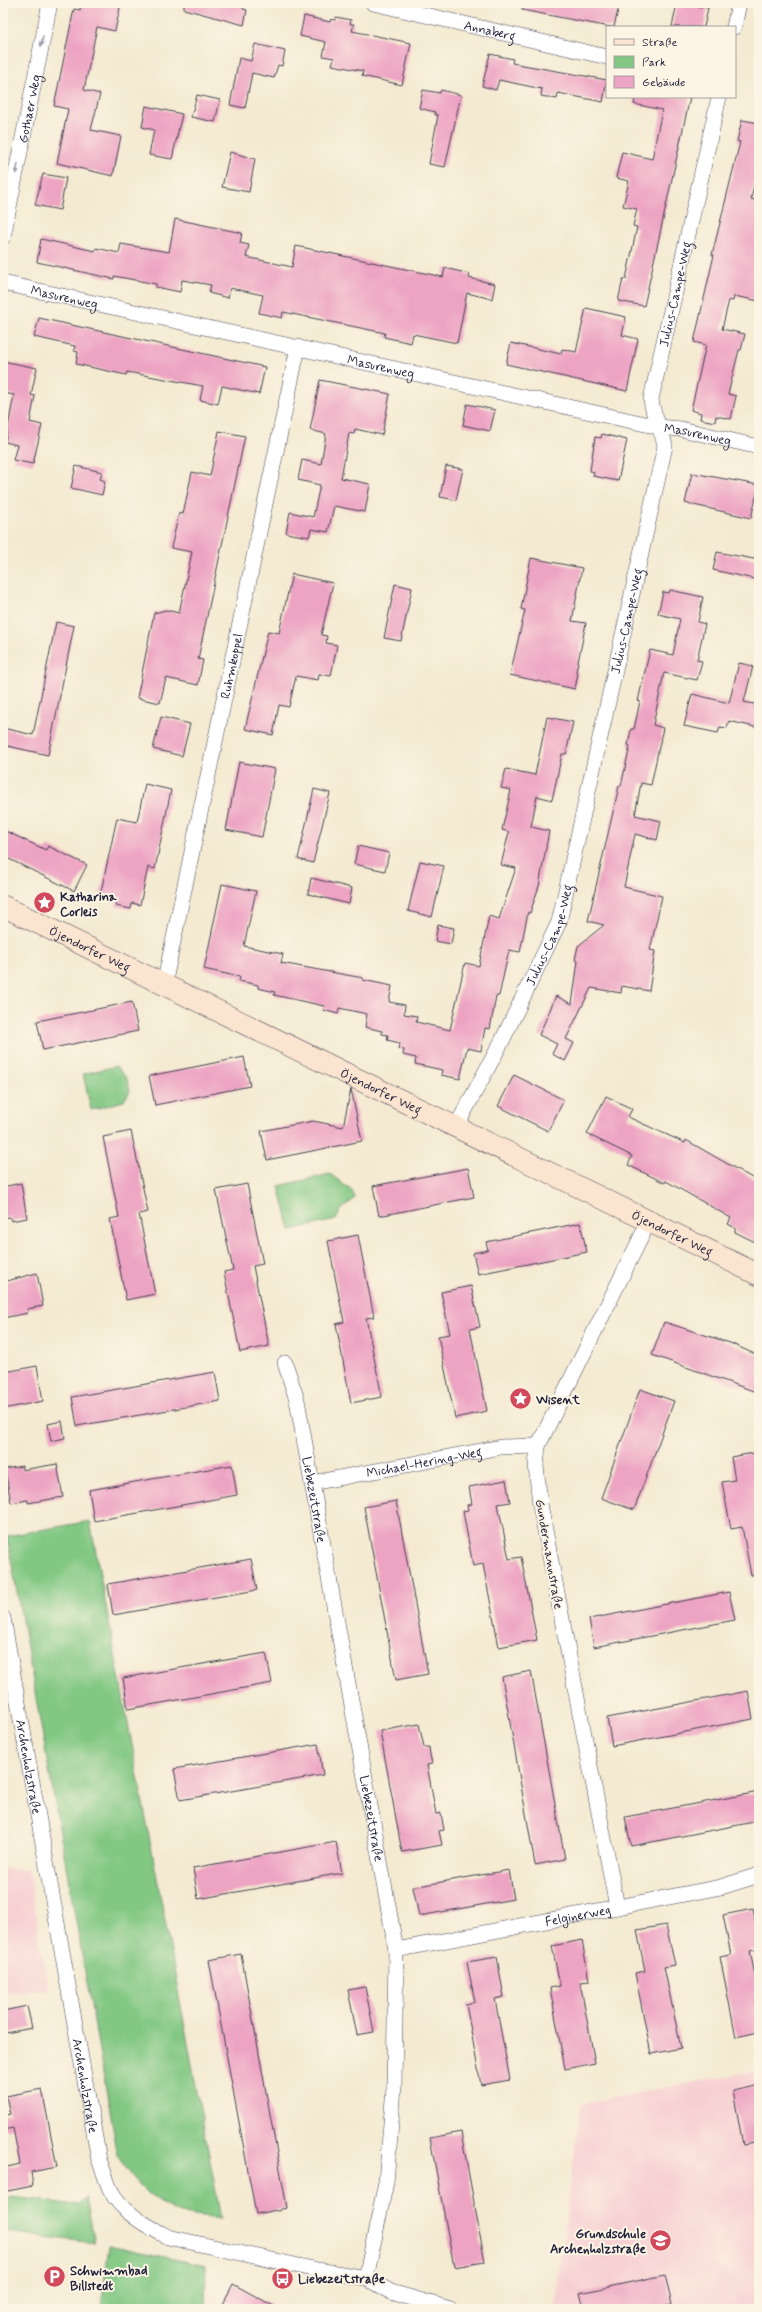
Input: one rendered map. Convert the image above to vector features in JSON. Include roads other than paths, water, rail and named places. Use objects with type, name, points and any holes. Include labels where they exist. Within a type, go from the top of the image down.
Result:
[{"type":"street","name":"Gothaer Weg","points":[[3,237],[50,3]]},
{"type":"street","name":"Annaberg","points":[[373,3],[606,57]]},
{"type":"street","points":[[734,26],[739,3]]},
{"type":"street","name":"Julius-Campe-Weg","points":[[456,1127],[502,1041],[559,922],[665,446],[663,436],[652,414],[651,399],[719,98]]},
{"type":"street","name":"Masurenweg","points":[[3,283],[659,427],[681,429],[759,447]]},
{"type":"street","name":"Ruhmkoppel","points":[[164,985],[298,347]]},
{"type":"street","name":"Öjendorfer Weg","points":[[3,906],[759,1275]]},
{"type":"street","name":"Gundermannstraße","points":[[617,1907],[540,1504],[536,1466],[538,1446],[649,1221]]},
{"type":"street","name":"Liebezeitstraße","points":[[285,1363],[297,1400],[396,1950],[394,2088],[386,2182],[366,2278]]},
{"type":"street","name":"Michael-Hering-Weg","points":[[312,1483],[501,1447],[538,1446]]},
{"type":"street","name":"Archenholzstraße","points":[[3,1618],[99,2160],[111,2191],[127,2210],[146,2226],[168,2237],[317,2270],[366,2278],[391,2292],[450,2309]]},
{"type":"street","name":"Felginerweg","points":[[396,1950],[722,1887],[759,1875]]},
{"type":"place","name":"Katharina Corleis","points":[[45,903]]},
{"type":"place","name":"Wisent","points":[[521,1399]]},
{"type":"place","name":"Grundschule Archenholzstraße","points":[[661,2240]]},
{"type":"place","name":"Schwimmbad Billstedt","points":[[54,2277]]},
{"type":"place","name":"Liebezeitstraße","points":[[283,2278]]}]
